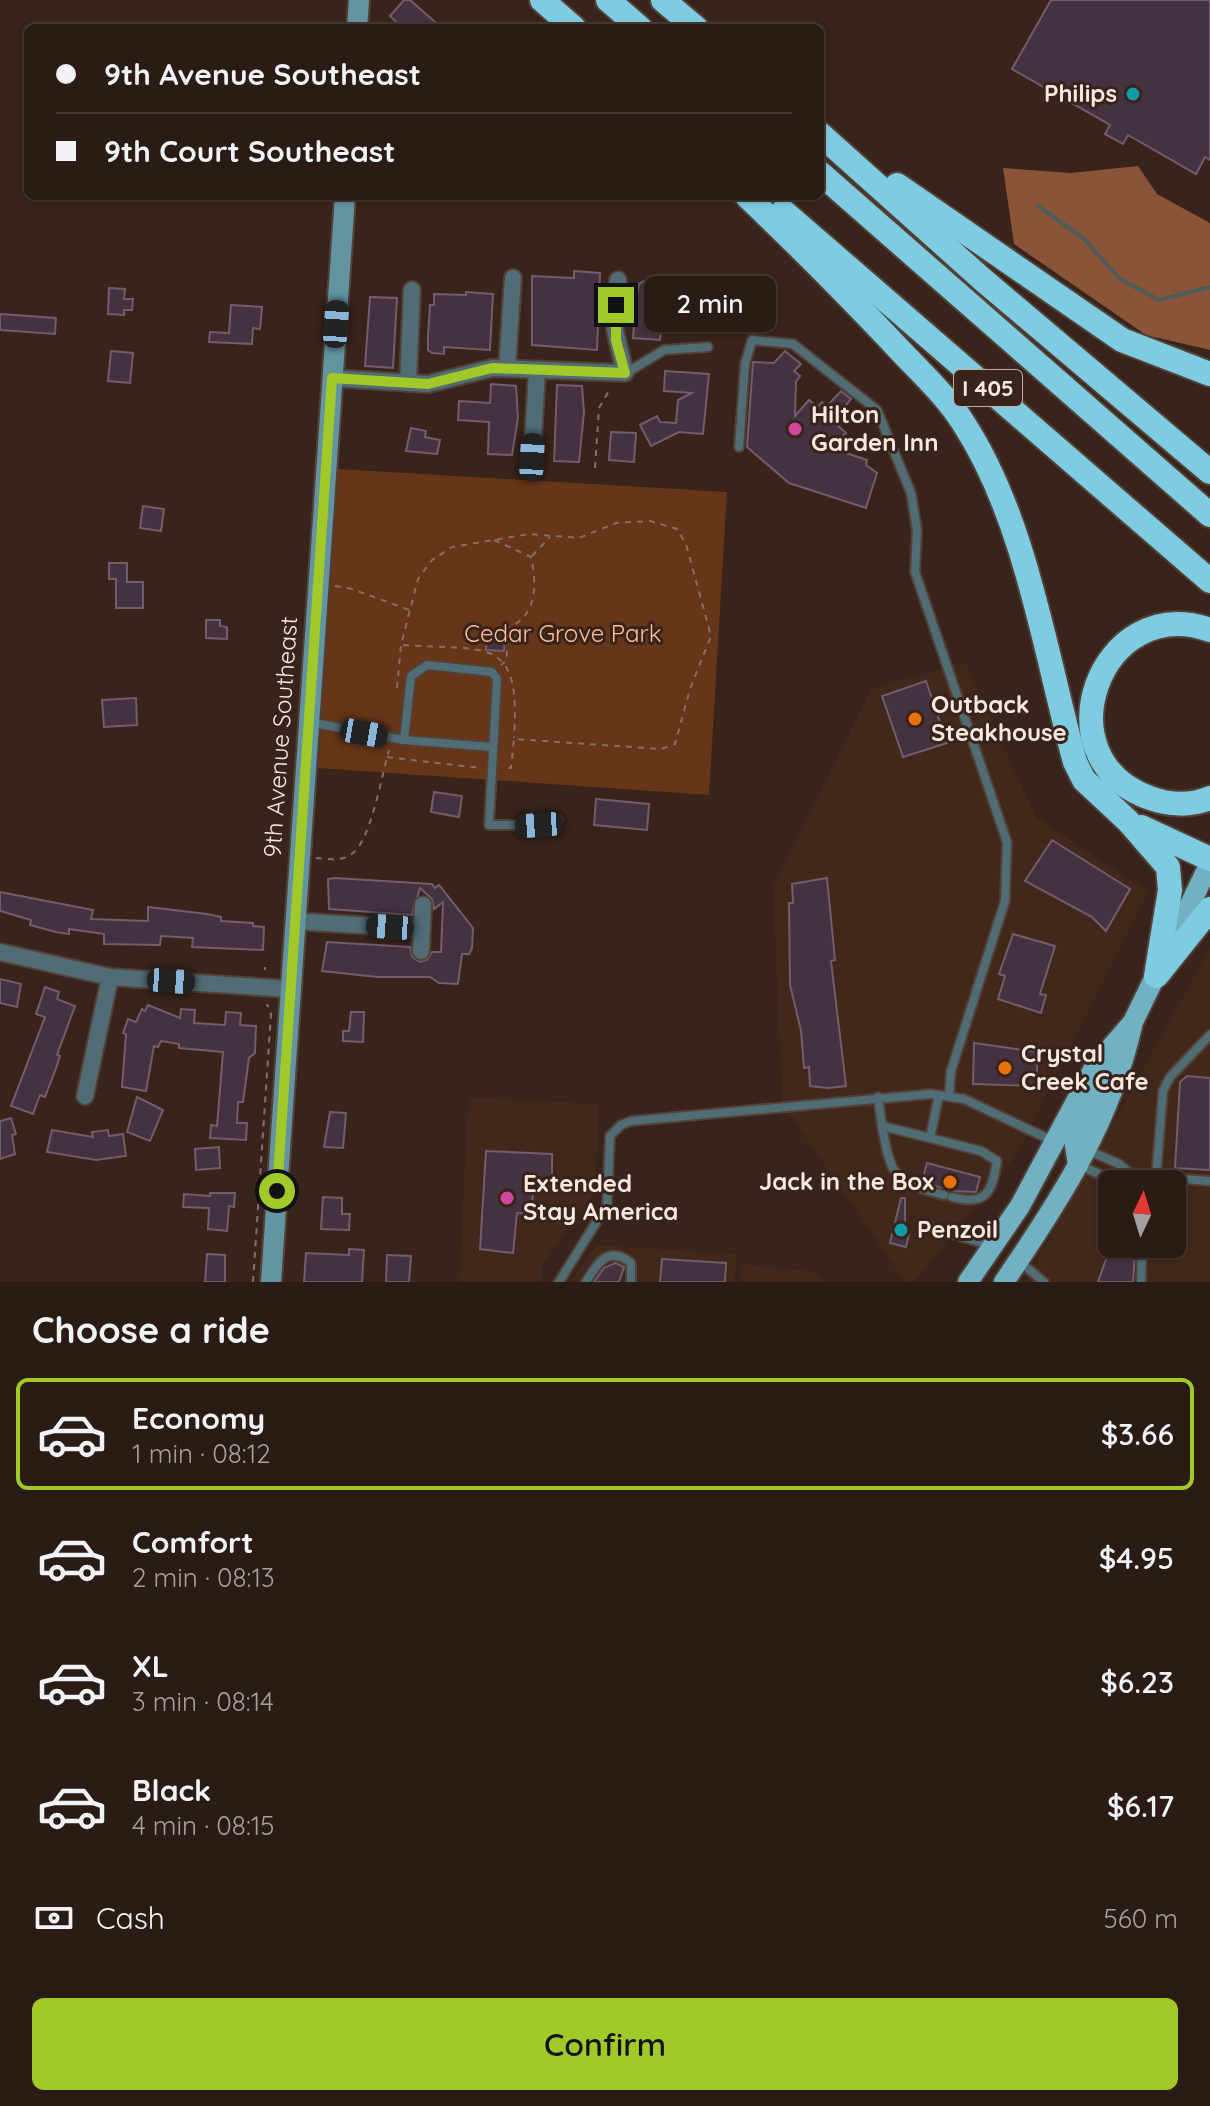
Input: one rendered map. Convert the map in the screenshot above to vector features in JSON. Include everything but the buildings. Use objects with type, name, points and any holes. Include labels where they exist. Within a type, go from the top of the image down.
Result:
[{"type":"highway","points":[[542,0],[569,24]]},
{"type":"highway","points":[[558,0],[585,24]]},
{"type":"highway","points":[[608,0],[635,24]]},
{"type":"highway","points":[[622,0],[649,24]]},
{"type":"highway","points":[[663,0],[691,24]]},
{"type":"highway","points":[[824,136],[1046,291],[1122,340],[1210,374]]},
{"type":"highway","points":[[824,137],[982,279],[1210,472]]},
{"type":"highway","name":"I 405","points":[[824,177],[1210,515]]},
{"type":"highway","name":"I 405","points":[[824,188],[1210,523]]},
{"type":"highway","points":[[751,200],[849,296],[963,422],[987,465],[1033,599],[1075,762],[1093,791],[1128,821],[1164,859],[1170,879],[1156,976]]},
{"type":"highway","name":"I 405","points":[[771,200],[1210,581]]},
{"type":"highway","name":"I 405","points":[[789,200],[1210,566]]},
{"type":"highway","points":[[1210,630],[1180,625],[1160,627],[1128,641],[1099,676],[1090,722],[1105,765],[1129,788],[1176,804],[1210,798]]},
{"type":"highway","points":[[1128,821],[1210,861]]},
{"type":"highway","points":[[1156,976],[1210,909]]},
{"type":"main road","points":[[357,24],[359,0]]},
{"type":"main road","name":"9th Avenue Southeast","points":[[271,1282],[345,200]]},
{"type":"main road","points":[[1013,1275],[1082,1157],[1074,1139],[1210,861]]},
{"type":"main road","points":[[968,1282],[1020,1206],[1095,1066],[1133,1022]]},
{"type":"street","points":[[507,368],[513,278]]},
{"type":"street","points":[[332,378],[428,384],[479,369],[625,373],[615,330],[618,280]]},
{"type":"street","points":[[408,383],[412,290]]},
{"type":"street","points":[[532,457],[537,371]]},
{"type":"street","points":[[421,951],[423,905]]},
{"type":"street","points":[[294,921],[422,929]]},
{"type":"street","points":[[0,952],[110,977],[289,989]]},
{"type":"street","points":[[85,1096],[110,977]]},
{"type":"lane","points":[[739,447],[745,364],[752,340],[793,344],[877,410],[911,493],[917,530],[915,572],[1007,842],[1005,901],[930,1138]]},
{"type":"lane","points":[[625,373],[664,350],[708,347]]},
{"type":"lane","points":[[404,740],[411,676],[419,668],[427,665],[492,672],[497,679],[489,825],[512,827],[558,820]]},
{"type":"lane","points":[[308,722],[404,740],[492,747]]},
{"type":"lane","points":[[1157,1170],[1163,1091],[1170,1077],[1210,1035]]},
{"type":"lane","points":[[559,1282],[607,1205],[610,1136],[621,1125],[878,1097],[944,1095],[964,1099],[1053,1141]]},
{"type":"lane","points":[[878,1097],[882,1126],[894,1175],[907,1185],[970,1202],[980,1200],[989,1191],[997,1161],[981,1151],[882,1126]]},
{"type":"lane","points":[[1082,1157],[1100,1170]]},
{"type":"lane","points":[[1082,1157],[1119,1164],[1126,1170]]},
{"type":"lane","points":[[1186,1179],[1210,1181]]},
{"type":"lane","points":[[930,1227],[993,1246]]},
{"type":"lane","points":[[586,1282],[599,1259],[608,1255],[623,1257],[631,1263],[631,1282]]},
{"type":"lane","points":[[1141,1282],[1142,1258]]},
{"type":"lane","points":[[1013,1275],[1044,1282]]},
{"type":"path","points":[[595,468],[600,404],[625,373]]},
{"type":"path","points":[[514,739],[670,747],[675,744],[690,689],[711,636],[686,544],[677,529],[663,523],[616,523],[579,538],[550,536],[531,557]]},
{"type":"path","points":[[493,540],[531,557]]},
{"type":"path","points":[[387,757],[491,769],[511,768],[515,682],[506,661],[510,627],[525,619],[530,611],[534,569],[531,557]]},
{"type":"path","points":[[318,584],[352,589],[413,611]]},
{"type":"path","points":[[401,645],[488,651],[506,661]]},
{"type":"path","points":[[492,672],[506,661]]},
{"type":"path","points":[[253,1282],[271,1014],[263,997]]},
{"type":"shaded area","points":[[1138,166],[1157,194],[1210,223],[1210,350],[1146,335],[1014,244],[1003,168],[1071,173]]},
{"type":"shaded area","points":[[965,662],[1036,817],[1148,892],[1015,1157],[914,1282],[905,1282],[782,1103],[773,888],[872,688]]},
{"type":"shaded area","points":[[1210,948],[1210,1282],[1025,1282]]},
{"type":"shaded area","points":[[468,1097],[599,1104],[595,1191],[541,1267],[541,1282],[459,1282]]},
{"type":"shaded area","points":[[597,1245],[736,1254],[735,1282],[570,1282]]},
{"type":"shaded area","points":[[740,1264],[815,1272],[827,1282],[740,1282]]},
{"type":"green space","name":"Cedar Grove Park","points":[[338,469],[727,492],[709,795],[318,768]]},
{"type":"waterway","points":[[1038,206],[1083,238],[1120,279],[1159,300],[1210,287]]},
{"type":"place","name":"Philips","points":[[1133,94]]},
{"type":"place","name":"Hilton Garden Inn","points":[[795,429]]},
{"type":"place","name":"Outback Steakhouse","points":[[915,719]]},
{"type":"place","name":"Crystal Creek Cafe","points":[[1005,1068]]},
{"type":"place","name":"Jack in the Box","points":[[950,1182]]},
{"type":"place","name":"Extended Stay America","points":[[507,1198]]},
{"type":"place","name":"Penzoil","points":[[901,1230]]},
{"type":"route","points":[[277,1191],[332,378],[428,384],[492,368],[625,373],[616,340],[616,305]]}]
